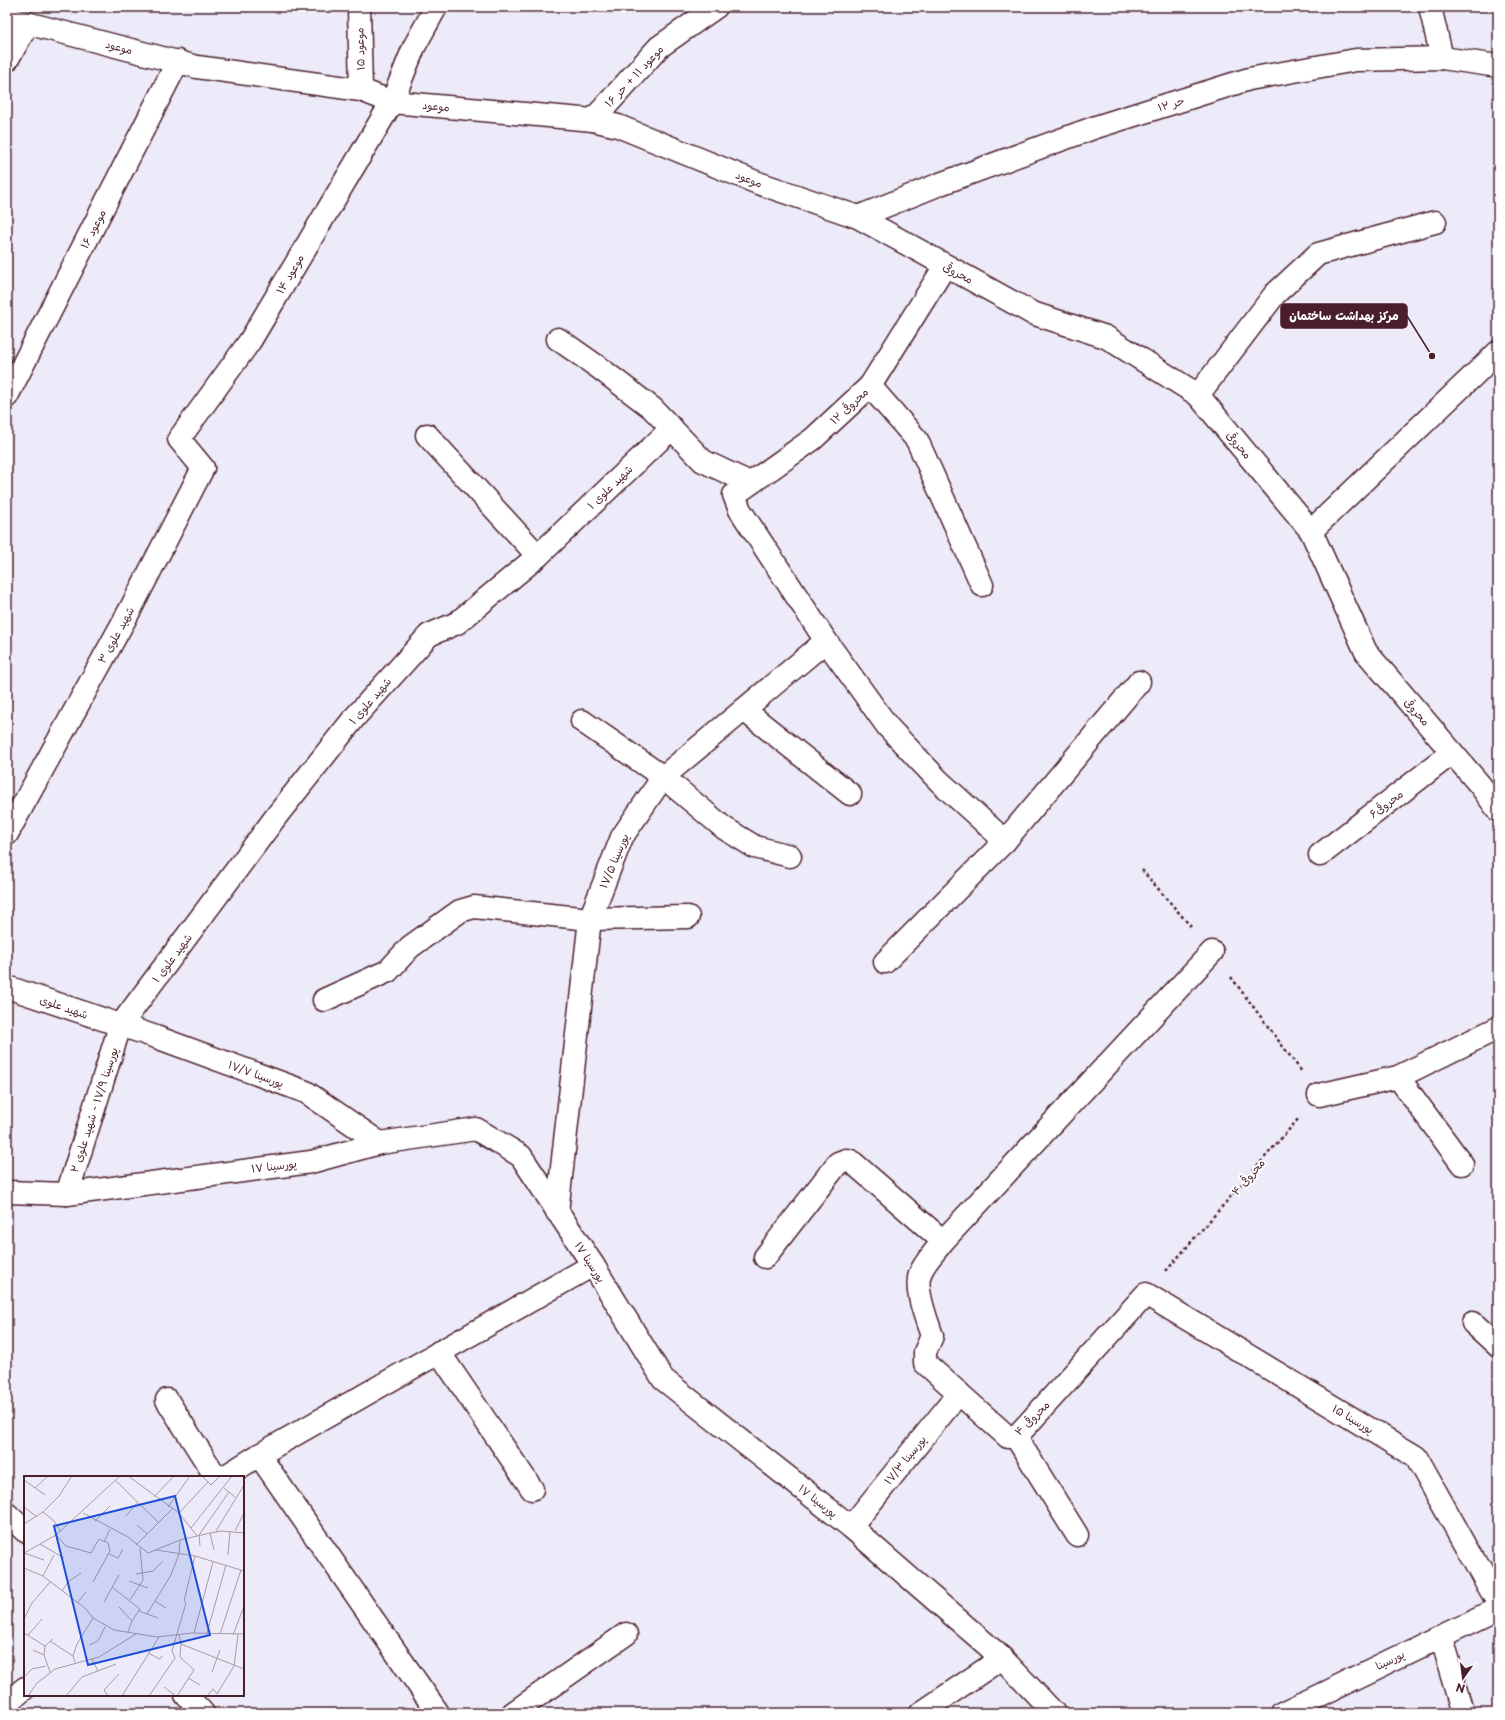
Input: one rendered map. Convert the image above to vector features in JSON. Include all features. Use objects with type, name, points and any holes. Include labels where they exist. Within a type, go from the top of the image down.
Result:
[{"type":"street","name":"موعود ۱۵","points":[[358,7],[361,90]]},
{"type":"street","name":"موعود ۱۴","points":[[179,439],[250,342],[392,102],[414,47],[436,7]]},
{"type":"street","name":"موعود ۱۱ + حر ۱۶","points":[[593,120],[659,47],[716,7]]},
{"type":"street","points":[[1430,7],[1442,58]]},
{"type":"street","name":"موعود","points":[[7,18],[197,66],[361,90],[392,102],[593,120],[618,126],[758,183],[858,217]]},
{"type":"street","points":[[7,60],[28,24]]},
{"type":"street","name":"حر ۱۲","points":[[858,217],[940,184],[1096,127],[1249,79],[1356,60],[1442,58],[1498,66]]},
{"type":"street","name":"موعود ۱۶","points":[[7,396],[178,61]]},
{"type":"street","name":"محروقی","points":[[858,217],[1032,313],[1106,337],[1198,395],[1311,531],[1366,652],[1480,784],[1498,810]]},
{"type":"street","points":[[1198,395],[1275,294],[1318,254],[1435,222]]},
{"type":"street","name":"محروقی ۱۲","points":[[742,489],[813,439],[870,386],[945,266]]},
{"type":"street","points":[[558,339],[652,408],[703,461],[742,489],[740,510],[826,641],[888,727],[939,781],[1005,841]]},
{"type":"street","points":[[1311,531],[1498,352]]},
{"type":"street","points":[[870,386],[917,440],[982,585]]},
{"type":"street","name":"شهید علوی ۱","points":[[120,1026],[278,814],[355,717],[429,635],[457,623],[538,556],[672,428]]},
{"type":"street","points":[[426,435],[538,556]]},
{"type":"street","name":"شهید علوی ۳","points":[[7,834],[131,608],[203,468],[179,439]]},
{"type":"street","name":"پورسینا ۱۷/۵","points":[[557,1212],[590,919],[622,837],[663,777],[826,641]]},
{"type":"street","points":[[885,962],[1005,841],[1139,682]]},
{"type":"street","points":[[744,710],[850,794]]},
{"type":"street","points":[[582,721],[663,777],[724,828],[755,847],[790,856]]},
{"type":"street","name":"محروقی۶","points":[[1320,855],[1452,753]]},
{"type":"street","points":[[324,1000],[388,971],[410,947],[460,911],[474,907],[590,919],[688,917]]},
{"type":"street","name":"محروقی ۴","points":[[1146,1294],[1016,1437],[1008,1437],[925,1363],[925,1352],[932,1336],[918,1281],[920,1272],[943,1241],[1212,952]]},
{"type":"street","name":"شهید علوی","points":[[7,987],[120,1026]]},
{"type":"street","name":"پورسینا ۱۷/۷","points":[[120,1026],[156,1037],[306,1092],[380,1143]]},
{"type":"street","name":"پورسینا ۱۷/۹ - شهید علوی ۲","points":[[67,1194],[120,1026]]},
{"type":"street","points":[[1319,1095],[1398,1077],[1498,1028]]},
{"type":"street","points":[[1398,1077],[1462,1164]]},
{"type":"street","name":"پورسینا ۱۷","points":[[7,1192],[67,1194],[311,1162],[380,1143],[476,1129],[521,1156],[592,1265],[663,1379],[851,1526],[1002,1658],[1054,1713]]},
{"type":"street","points":[[765,1257],[838,1163],[846,1160],[851,1161],[943,1241]]},
{"type":"street","points":[[226,1476],[259,1455],[592,1265]]},
{"type":"street","name":"پورسینا ۱۵","points":[[1146,1294],[1416,1457],[1498,1603]]},
{"type":"street","points":[[1473,1323],[1498,1346]]},
{"type":"street","points":[[439,1352],[532,1489]]},
{"type":"street","name":"پورسینا ۱۷/۳","points":[[851,1526],[959,1393]]},
{"type":"street","points":[[167,1400],[215,1476]]},
{"type":"street","points":[[1016,1437],[1077,1535]]},
{"type":"street","points":[[259,1455],[438,1713]]},
{"type":"street","points":[[7,1514],[24,1530]]},
{"type":"street","name":"پورسینا","points":[[1283,1713],[1498,1609]]},
{"type":"street","points":[[513,1713],[626,1634]]},
{"type":"street","points":[[1440,1636],[1463,1713]]},
{"type":"street","points":[[921,1713],[1002,1658]]},
{"type":"street","points":[[7,1703],[24,1689]]},
{"type":"street","points":[[187,1696],[203,1713]]},
{"type":"path","points":[[1142,870],[1212,952],[1319,1095]]},
{"type":"path","name":"محروقی ۴","points":[[1146,1294],[1319,1095]]},
{"type":"place","name":"مرکز بهداشت ساختمان","points":[[1432,356]]}]
